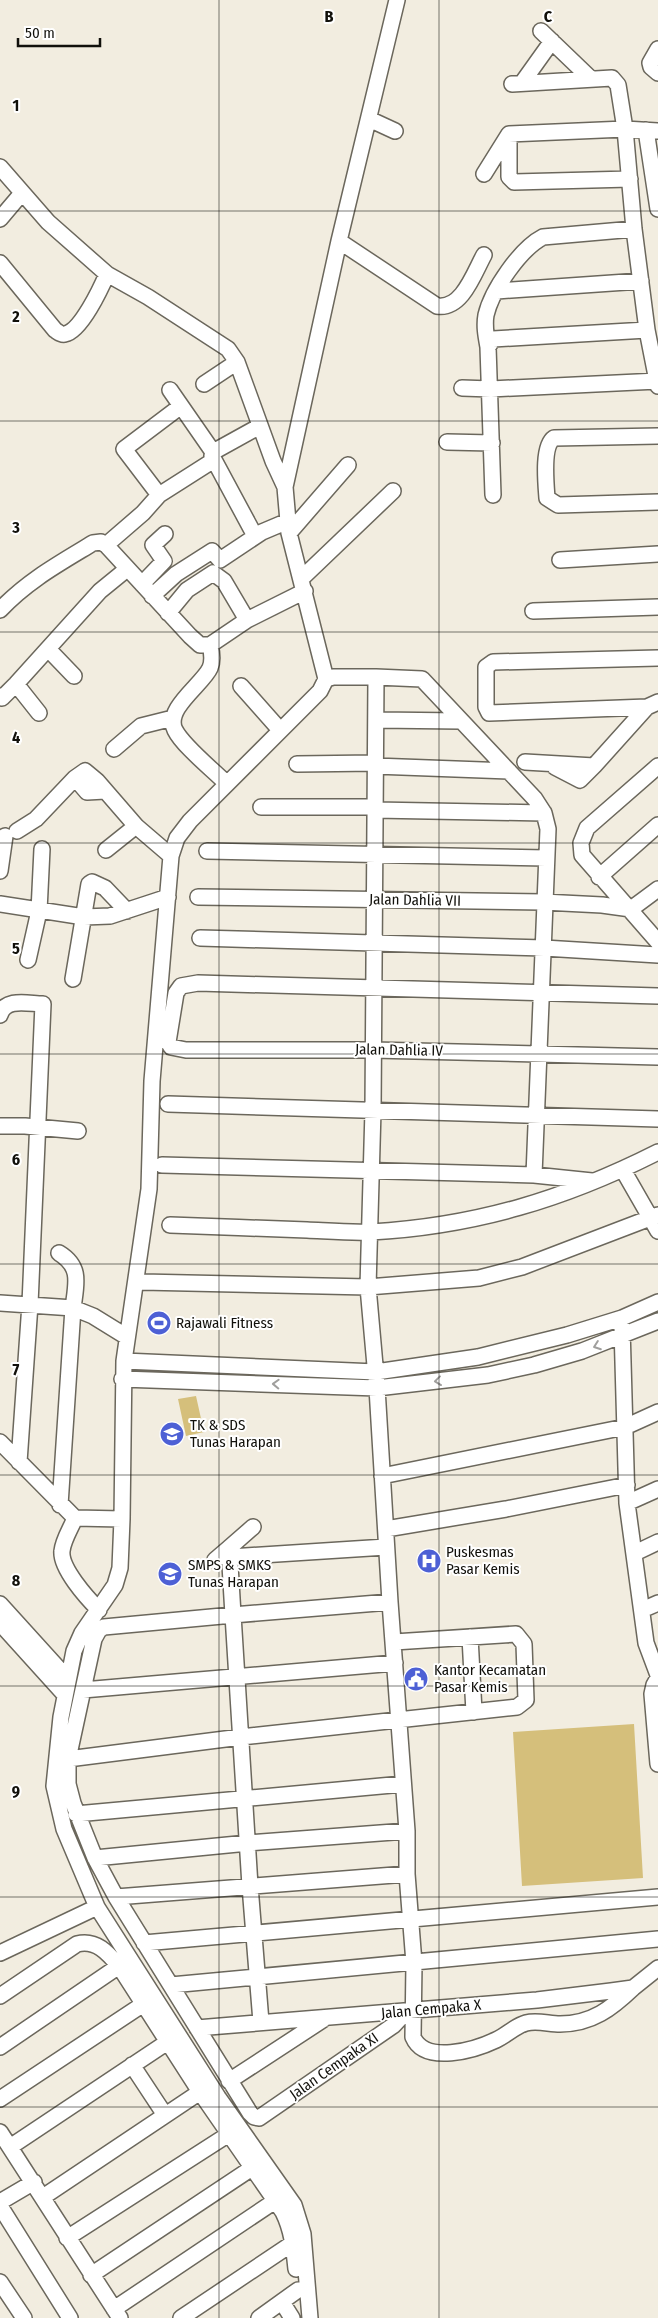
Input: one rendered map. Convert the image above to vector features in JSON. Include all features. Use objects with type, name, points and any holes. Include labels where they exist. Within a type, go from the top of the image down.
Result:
[{"type":"street","points":[[333,678],[303,584],[289,527],[285,487],[339,241],[397,0]]},
{"type":"street","points":[[592,79],[547,36],[517,83],[612,78],[616,81],[625,130],[634,229],[647,330],[655,350],[658,386]]},
{"type":"street","points":[[658,49],[650,63],[651,67],[658,73]]},
{"type":"street","points":[[369,119],[395,132]]},
{"type":"street","points":[[509,134],[625,130],[652,131],[658,209]]},
{"type":"street","points":[[484,174],[509,134]]},
{"type":"street","points":[[509,134],[509,176],[514,182],[630,179]]},
{"type":"street","points":[[0,167],[48,222],[107,274],[148,297],[228,349],[237,362],[273,461],[285,487]]},
{"type":"street","points":[[0,219],[22,193]]},
{"type":"street","points":[[494,495],[491,389],[485,332],[486,317],[497,291],[506,275],[523,253],[543,238],[634,229]]},
{"type":"street","points":[[339,241],[437,306],[444,307],[452,305],[458,300],[484,255]]},
{"type":"street","points":[[0,263],[60,334],[73,331],[94,303],[107,274]]},
{"type":"street","points":[[497,291],[641,281]]},
{"type":"street","points":[[488,347],[496,338],[647,330]]},
{"type":"street","points":[[204,384],[237,362]]},
{"type":"street","points":[[462,388],[491,389],[658,381]]},
{"type":"street","points":[[170,390],[213,456],[255,536]]},
{"type":"street","points":[[159,495],[124,449],[181,406]]},
{"type":"street","points":[[106,544],[143,513],[159,495],[213,456],[260,426]]},
{"type":"street","points":[[658,436],[554,438],[547,447],[546,482],[547,498],[558,505],[658,502]]},
{"type":"street","points":[[448,442],[492,443]]},
{"type":"street","points":[[147,590],[212,551],[220,560],[255,536],[289,527],[348,465]]},
{"type":"street","points":[[0,610],[20,590],[64,560],[94,543],[101,542],[106,544],[198,644],[210,646],[303,584],[393,491]]},
{"type":"street","points":[[165,534],[153,545],[176,574]]},
{"type":"street","points":[[560,560],[658,554]]},
{"type":"street","points":[[147,590],[164,561]]},
{"type":"street","points":[[0,696],[2,698],[49,650],[100,591],[127,569]]},
{"type":"street","points":[[168,613],[187,590],[213,573],[224,581],[247,620]]},
{"type":"street","points":[[533,611],[658,607]]},
{"type":"street","points":[[210,646],[212,655],[211,667],[180,704],[173,718],[173,728],[226,783]]},
{"type":"street","points":[[49,650],[74,676]]},
{"type":"street","points":[[653,704],[489,713],[486,707],[486,668],[493,662],[658,658]]},
{"type":"street","points":[[376,677],[375,944],[372,989],[373,1050],[368,1287],[376,1372],[386,1547],[407,1831],[407,1874],[414,1963],[409,2011],[413,2037],[416,2043],[425,2050],[441,2053],[482,2046],[525,2023],[534,2021],[575,2024],[603,2014],[658,1968]]},
{"type":"street","points":[[302,2314],[303,2234],[190,2064],[97,1907],[64,1829],[54,1786],[65,1696],[78,1641],[115,1585],[120,1568],[122,1379],[149,1189],[152,1081],[171,856],[177,838],[190,821],[333,678],[422,679],[535,799],[544,813],[548,829],[543,902],[544,948],[540,993],[534,1175]]},
{"type":"street","points":[[16,684],[39,713]]},
{"type":"street","points":[[241,686],[280,730]]},
{"type":"street","points":[[525,762],[547,763],[580,780],[653,704]]},
{"type":"street","points":[[114,749],[140,726],[173,718]]},
{"type":"street","points":[[377,720],[461,721]]},
{"type":"street","points":[[296,764],[375,765],[509,772]]},
{"type":"street","points":[[658,766],[587,828],[582,836],[582,856],[599,877],[631,909],[658,942]]},
{"type":"street","points":[[0,871],[11,833],[36,819],[83,772],[88,772],[136,826],[171,856]]},
{"type":"street","points":[[261,807],[544,813]]},
{"type":"street","points":[[599,877],[658,825]]},
{"type":"street","points":[[106,850],[136,826]]},
{"type":"street","points":[[28,960],[38,911],[42,849]]},
{"type":"street","points":[[207,851],[374,856],[546,858]]},
{"type":"street","points":[[73,979],[88,886],[92,882],[105,888],[127,911]]},
{"type":"street","points":[[631,909],[658,888]]},
{"type":"street","points":[[0,904],[84,917],[110,916],[168,897]]},
{"type":"street","name":"Jalan Dahlia VII","points":[[198,897],[543,902],[602,904],[631,909]]},
{"type":"street","points":[[200,938],[544,948],[658,955]]},
{"type":"street","name":"Jalan Dahlia IV","points":[[372,989],[192,984],[178,988],[171,1017],[168,1042],[171,1047],[176,1048],[539,1053],[658,1057]]},
{"type":"street","points":[[372,989],[658,996]]},
{"type":"street","points":[[0,1015],[4,1006],[10,1003],[43,1004],[30,1304],[19,1462]]},
{"type":"street","points":[[168,1104],[658,1119]]},
{"type":"street","points":[[0,1126],[78,1131]]},
{"type":"street","points":[[170,1225],[370,1232],[473,1219],[504,1213],[597,1181],[658,1152]]},
{"type":"street","points":[[162,1165],[534,1175],[597,1181]]},
{"type":"street","points":[[142,1282],[368,1287],[479,1278],[522,1267],[656,1221],[623,1170]]},
{"type":"street","points":[[59,1253],[68,1259],[74,1268],[76,1276],[60,1505]]},
{"type":"street","points":[[124,1361],[376,1372],[478,1357],[567,1335],[622,1318],[658,1302]]},
{"type":"street","points":[[0,1303],[73,1308],[93,1316],[127,1337]]},
{"type":"street","points":[[622,1318],[627,1503],[646,1643],[658,1675]]},
{"type":"street","points":[[122,1379],[377,1388],[488,1375],[582,1351],[658,1321]]},
{"type":"street","points":[[382,1476],[625,1427],[658,1412]]},
{"type":"street","points":[[0,1442],[60,1505],[75,1518],[122,1519]]},
{"type":"street","points":[[386,1529],[506,1509],[627,1485]]},
{"type":"street","points":[[627,1503],[658,1489]]},
{"type":"street","points":[[75,1518],[63,1547],[63,1558],[79,1590],[99,1610]]},
{"type":"street","points":[[253,1527],[230,1553],[250,1886],[259,1978],[261,2022]]},
{"type":"street","points":[[635,1552],[658,1542]]},
{"type":"street","points":[[215,1560],[230,1553],[386,1547]]},
{"type":"street","points":[[326,2018],[229,2081],[116,1897],[95,1858],[76,1814],[68,1784],[68,1759],[94,1640],[99,1630],[104,1626],[390,1602]]},
{"type":"street","points":[[0,1604],[68,1679]]},
{"type":"street","points":[[642,1610],[658,1604]]},
{"type":"street","points":[[0,1623],[65,1696]]},
{"type":"street","points":[[68,1759],[241,1737],[400,1722],[517,1707],[526,1700],[524,1647],[521,1639],[516,1634],[394,1642]]},
{"type":"street","points":[[470,1637],[474,1712]]},
{"type":"street","points":[[83,1690],[237,1675],[395,1663]]},
{"type":"street","points":[[658,1678],[652,1694],[658,1764]]},
{"type":"street","points":[[76,1814],[403,1784]]},
{"type":"street","points":[[95,1858],[248,1843],[407,1831]]},
{"type":"street","points":[[116,1897],[407,1874]]},
{"type":"street","points":[[144,1943],[658,1897]]},
{"type":"street","points":[[0,1953],[97,1907]]},
{"type":"street","points":[[171,1985],[658,1940]]},
{"type":"street","points":[[0,1996],[82,1943],[94,1944],[103,1949],[119,1966],[169,2041],[190,2064],[200,2092],[275,2201],[292,2215],[293,2243],[302,2314]]},
{"type":"street","points":[[0,2047],[119,1966]]},
{"type":"street","name":"Jalan Cempaka X","points":[[197,2028],[537,2000],[634,1988]]},
{"type":"street","points":[[0,2099],[145,2003]]},
{"type":"street","name":"Jalan Cempaka XI","points":[[229,2081],[250,2114],[259,2118],[394,2025],[409,2011]]},
{"type":"street","points":[[10,2147],[169,2041]]},
{"type":"street","points":[[132,2065],[164,2115]]},
{"type":"street","points":[[43,2197],[200,2092]]},
{"type":"street","points":[[0,2132],[117,2313],[275,2201]]},
{"type":"street","points":[[67,2238],[229,2134]]},
{"type":"street","points":[[91,2275],[252,2168]]},
{"type":"street","points":[[0,2202],[34,2182]]},
{"type":"street","points":[[0,2206],[70,2318]]},
{"type":"street","points":[[181,2318],[293,2243]]},
{"type":"street","points":[[0,2282],[24,2318]]},
{"type":"street","points":[[259,2318],[298,2290]]},
{"type":"street","points":[[282,2302],[302,2314]]},
{"type":"shaded area","points":[[196,1396],[204,1432],[186,1436],[178,1399]]},
{"type":"shaded area","points":[[634,1724],[643,1878],[522,1886],[513,1732]]},
{"type":"place","name":"Rajawali Fitness","points":[[159,1323]]},
{"type":"place","name":"TK & SDS Tunas Harapan","points":[[172,1434]]},
{"type":"place","name":"Puskesmas Pasar Kemis","points":[[429,1561]]},
{"type":"place","name":"SMPS & SMKS Tunas Harapan","points":[[170,1574]]},
{"type":"place","name":"Kantor Kecamatan Pasar Kemis","points":[[416,1679]]}]
